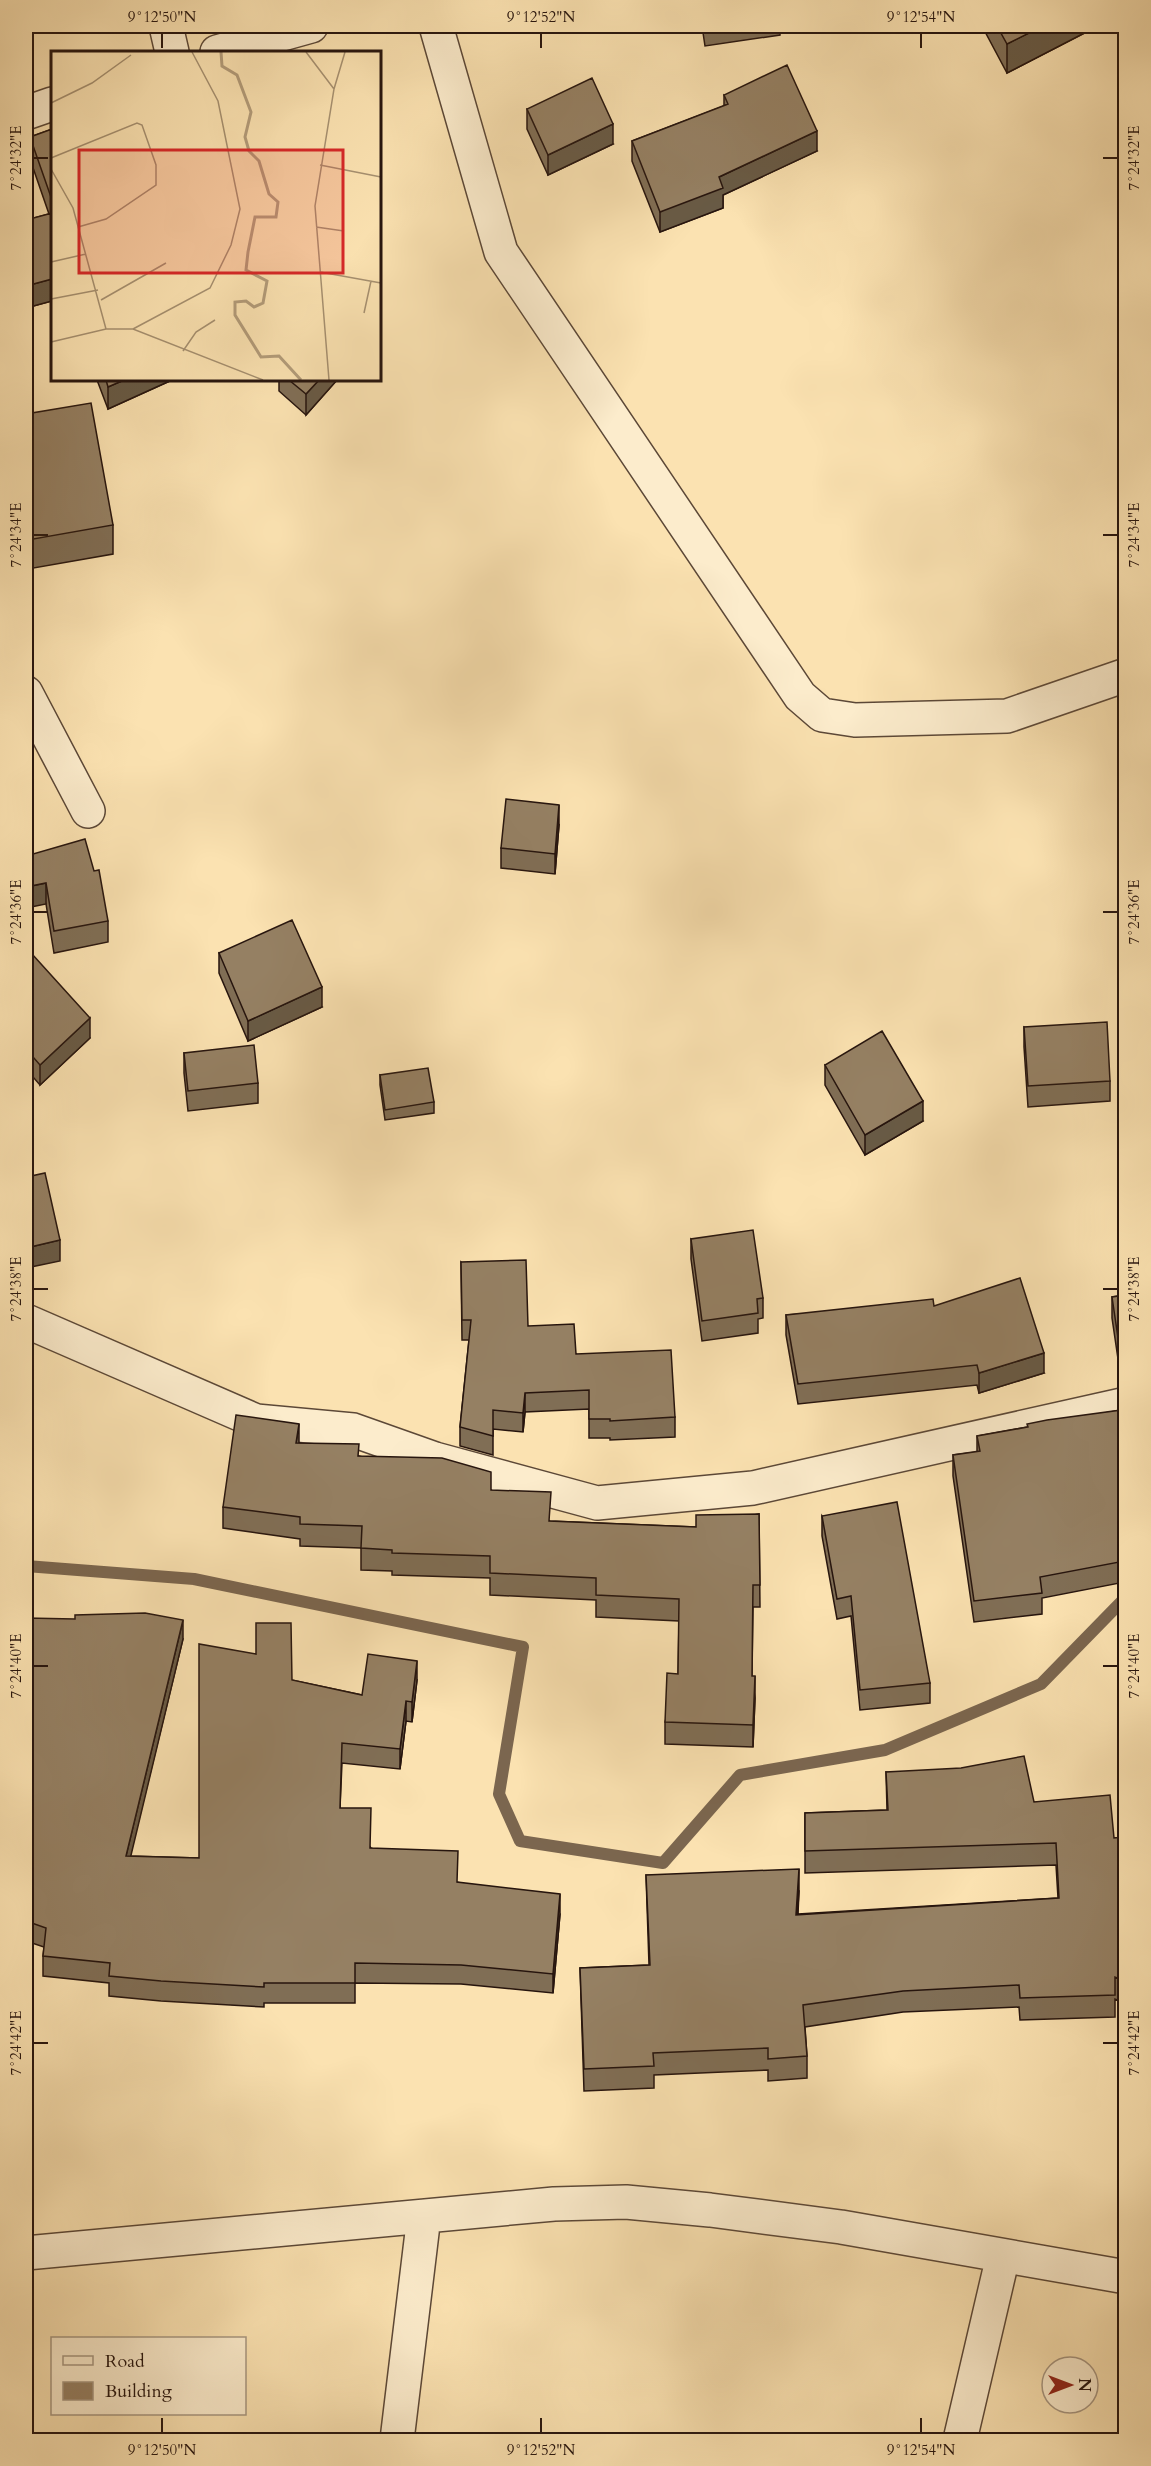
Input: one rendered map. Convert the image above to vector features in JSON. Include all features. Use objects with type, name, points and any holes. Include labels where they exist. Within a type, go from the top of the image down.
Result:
[{"type":"street","points":[[166,26],[172,51]]},
{"type":"street","points":[[221,51],[311,26]]},
{"type":"street","points":[[436,26],[501,252],[800,696],[822,715],[855,720],[1007,716],[1125,675]]},
{"type":"street","points":[[26,113],[51,104]]},
{"type":"street","points":[[26,693],[88,811]]},
{"type":"street","points":[[26,1321],[256,1421],[353,1430],[435,1459],[597,1503],[753,1488],[1125,1404]]},
{"type":"street","points":[[26,2253],[554,2204],[626,2202],[841,2227],[1125,2277]]},
{"type":"street","points":[[396,2440],[424,2216]]},
{"type":"street","points":[[960,2440],[1003,2256]]},
{"type":"building","points":[[997,26],[1043,26],[1007,44]]},
{"type":"building","points":[[787,65],[817,131],[719,177],[723,188],[660,212],[632,141],[728,104],[724,95]]},
{"type":"building","points":[[592,78],[613,124],[548,155],[527,109]]},
{"type":"building","points":[[51,129],[51,197],[30,137]]},
{"type":"building","points":[[51,213],[51,279],[26,286],[26,220]]},
{"type":"building","points":[[106,381],[122,381],[108,387]]},
{"type":"building","points":[[290,381],[318,381],[306,394]]},
{"type":"building","points":[[91,403],[113,525],[28,540],[26,414]]},
{"type":"building","points":[[1125,710],[1125,744],[1122,711]]},
{"type":"building","points":[[26,715],[32,746],[26,747]]},
{"type":"building","points":[[506,799],[559,805],[555,854],[501,848]]},
{"type":"building","points":[[85,839],[94,871],[99,870],[108,921],[54,931],[46,883],[26,887],[26,856]]},
{"type":"building","points":[[292,920],[322,987],[248,1021],[219,953]]},
{"type":"building","points":[[32,954],[90,1018],[40,1065],[26,1049],[26,960]]},
{"type":"building","points":[[1107,1022],[1110,1081],[1028,1086],[1024,1027]]},
{"type":"building","points":[[882,1031],[923,1101],[865,1135],[825,1065]]},
{"type":"building","points":[[254,1045],[258,1083],[188,1091],[184,1053]]},
{"type":"building","points":[[428,1068],[434,1102],[385,1110],[380,1075]]},
{"type":"building","points":[[26,1160],[31,1176],[45,1173],[60,1240],[26,1248]]},
{"type":"building","points":[[753,1230],[763,1298],[757,1299],[758,1313],[702,1321],[691,1239]]},
{"type":"building","points":[[526,1260],[528,1326],[574,1324],[576,1354],[671,1350],[675,1417],[610,1421],[610,1419],[589,1419],[589,1390],[525,1393],[523,1413],[493,1410],[493,1436],[460,1427],[471,1320],[462,1320],[461,1262]]},
{"type":"building","points":[[1020,1278],[1044,1353],[979,1373],[977,1365],[798,1384],[786,1315],[933,1299],[934,1306]]},
{"type":"building","points":[[1125,1295],[1125,1365],[1122,1365],[1112,1297]]},
{"type":"building","points":[[1125,1402],[1125,1561],[1040,1577],[1042,1593],[974,1601],[953,1455],[980,1451],[977,1436],[1028,1427],[1027,1424],[1047,1420],[1121,1410],[1121,1403]]},
{"type":"building","points":[[236,1415],[299,1424],[296,1443],[359,1444],[358,1456],[442,1458],[491,1472],[491,1490],[551,1492],[549,1521],[696,1527],[696,1515],[759,1514],[760,1585],[753,1585],[752,1676],[755,1676],[753,1725],[665,1722],[667,1673],[678,1674],[679,1599],[596,1595],[596,1578],[490,1573],[490,1556],[392,1553],[392,1550],[361,1548],[362,1526],[300,1524],[300,1517],[223,1507]]},
{"type":"building","points":[[897,1502],[930,1683],[860,1690],[851,1596],[837,1599],[822,1516]]},
{"type":"building","points":[[145,1613],[183,1620],[126,1856],[199,1858],[199,1644],[256,1654],[256,1623],[291,1623],[292,1680],[362,1695],[368,1654],[417,1661],[412,1702],[406,1701],[400,1749],[342,1743],[340,1808],[371,1808],[370,1848],[458,1851],[457,1882],[560,1894],[553,1974],[461,1965],[355,1963],[355,1983],[264,1983],[264,1987],[109,1976],[110,1963],[43,1956],[46,1928],[26,1921],[26,1618],[75,1619],[75,1615]]},
{"type":"building","points":[[1024,1756],[1034,1802],[1110,1795],[1114,1838],[1125,1837],[1125,1981],[1115,1977],[1115,1995],[1020,1998],[1019,1985],[903,1991],[803,2005],[807,2056],[768,2059],[768,2048],[653,2053],[654,2066],[584,2069],[580,1968],[650,1965],[646,1875],[799,1869],[796,1915],[1059,1898],[1056,1843],[805,1851],[805,1813],[888,1810],[886,1772],[961,1768]]},
{"type":"waterway","points":[[26,1566],[194,1579],[523,1647],[499,1794],[520,1841],[663,1863],[740,1775],[885,1750],[1041,1684],[1126,1597]]}]
